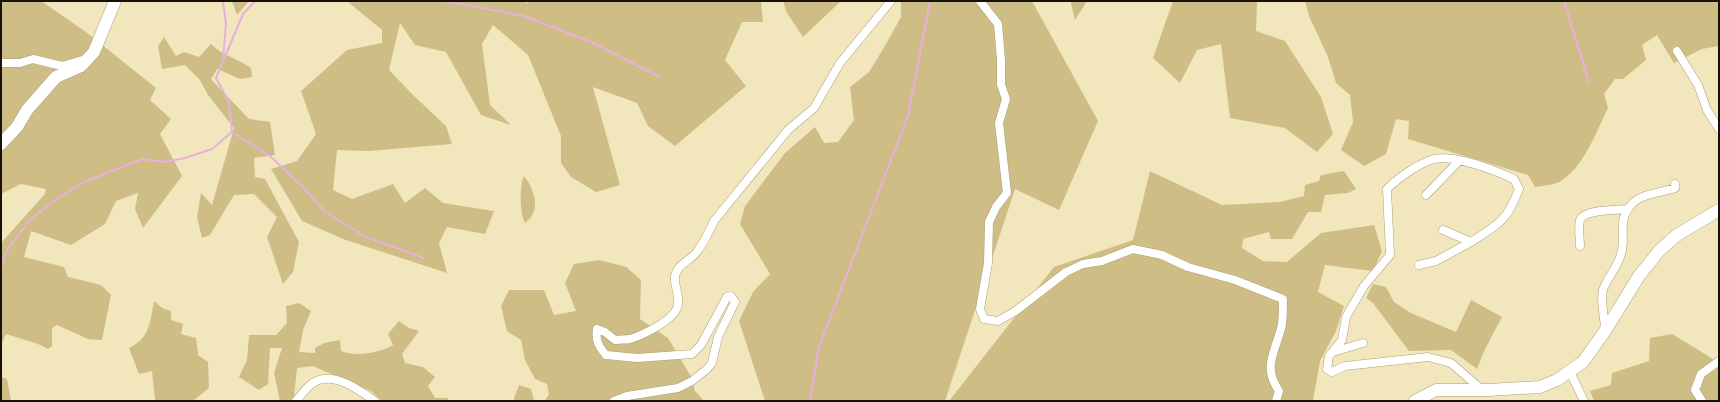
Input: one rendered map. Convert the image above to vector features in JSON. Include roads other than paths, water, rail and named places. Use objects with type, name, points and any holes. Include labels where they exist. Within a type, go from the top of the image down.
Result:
[{"type":"main road","points":[[1,144],[17,127],[27,110],[56,77],[81,66],[94,52],[115,1]]},
{"type":"main road","points":[[1416,401],[1436,390],[1540,387],[1557,380],[1570,372],[1583,362],[1606,331],[1640,276],[1659,251],[1677,235],[1719,210]]},
{"type":"street","points":[[614,401],[632,395],[678,388],[692,381],[712,363],[721,332],[735,302],[731,296],[727,297],[701,345],[692,354],[637,358],[606,355],[599,348],[596,336],[597,329],[605,332],[615,340],[628,339],[640,335],[671,317],[678,307],[679,294],[674,284],[674,277],[678,268],[695,253],[706,238],[714,221],[788,130],[814,108],[840,63],[891,1]]},
{"type":"street","points":[[980,1],[998,24],[1001,84],[1006,99],[999,123],[1007,193],[996,207],[990,222],[988,263],[980,309],[984,319],[998,321],[1014,312],[1066,272],[1083,264],[1102,261],[1133,249],[1162,255],[1188,267],[1235,280],[1283,299],[1282,324],[1273,349],[1270,370],[1273,382],[1279,391],[1276,401]]},
{"type":"street","points":[[1677,51],[1698,85],[1707,110],[1719,129]]},
{"type":"street","points":[[1,63],[20,64],[33,59],[62,66],[88,58]]},
{"type":"street","points":[[1419,265],[1436,261],[1471,242],[1504,220],[1512,207],[1519,189],[1514,179],[1495,171],[1459,161],[1441,158],[1432,160],[1398,178],[1387,189],[1390,255],[1364,286],[1346,317],[1342,340],[1333,352],[1327,364],[1328,370],[1332,372],[1345,366],[1428,357],[1451,363],[1481,389]]},
{"type":"street","points":[[1426,195],[1459,161]]},
{"type":"street","points":[[1606,331],[1603,291],[1611,272],[1620,257],[1623,242],[1621,228],[1624,216],[1632,204],[1643,196],[1675,188],[1675,184]]},
{"type":"street","points":[[1580,246],[1580,220],[1584,215],[1593,212],[1628,209]]},
{"type":"street","points":[[1443,230],[1471,242]]},
{"type":"street","points":[[1333,352],[1363,343]]},
{"type":"street","points":[[1702,401],[1695,390],[1701,374],[1719,361]]},
{"type":"street","points":[[1570,372],[1584,401]]},
{"type":"street","points":[[296,401],[310,386],[319,380],[333,380],[349,385],[375,401]]},
{"type":"waterway","points":[[223,1],[226,24],[223,59]]},
{"type":"waterway","points":[[1,265],[9,247],[30,220],[55,200],[86,181],[143,159],[166,162],[185,158],[212,149],[232,132],[229,102],[216,78],[243,14],[255,1]]},
{"type":"waterway","points":[[446,1],[524,16],[591,42],[658,76]]},
{"type":"waterway","points":[[810,401],[819,347],[908,116],[930,1]]},
{"type":"waterway","points":[[1564,1],[1589,82]]},
{"type":"waterway","points":[[232,132],[270,156],[302,186],[325,212],[366,237],[424,258]]}]
